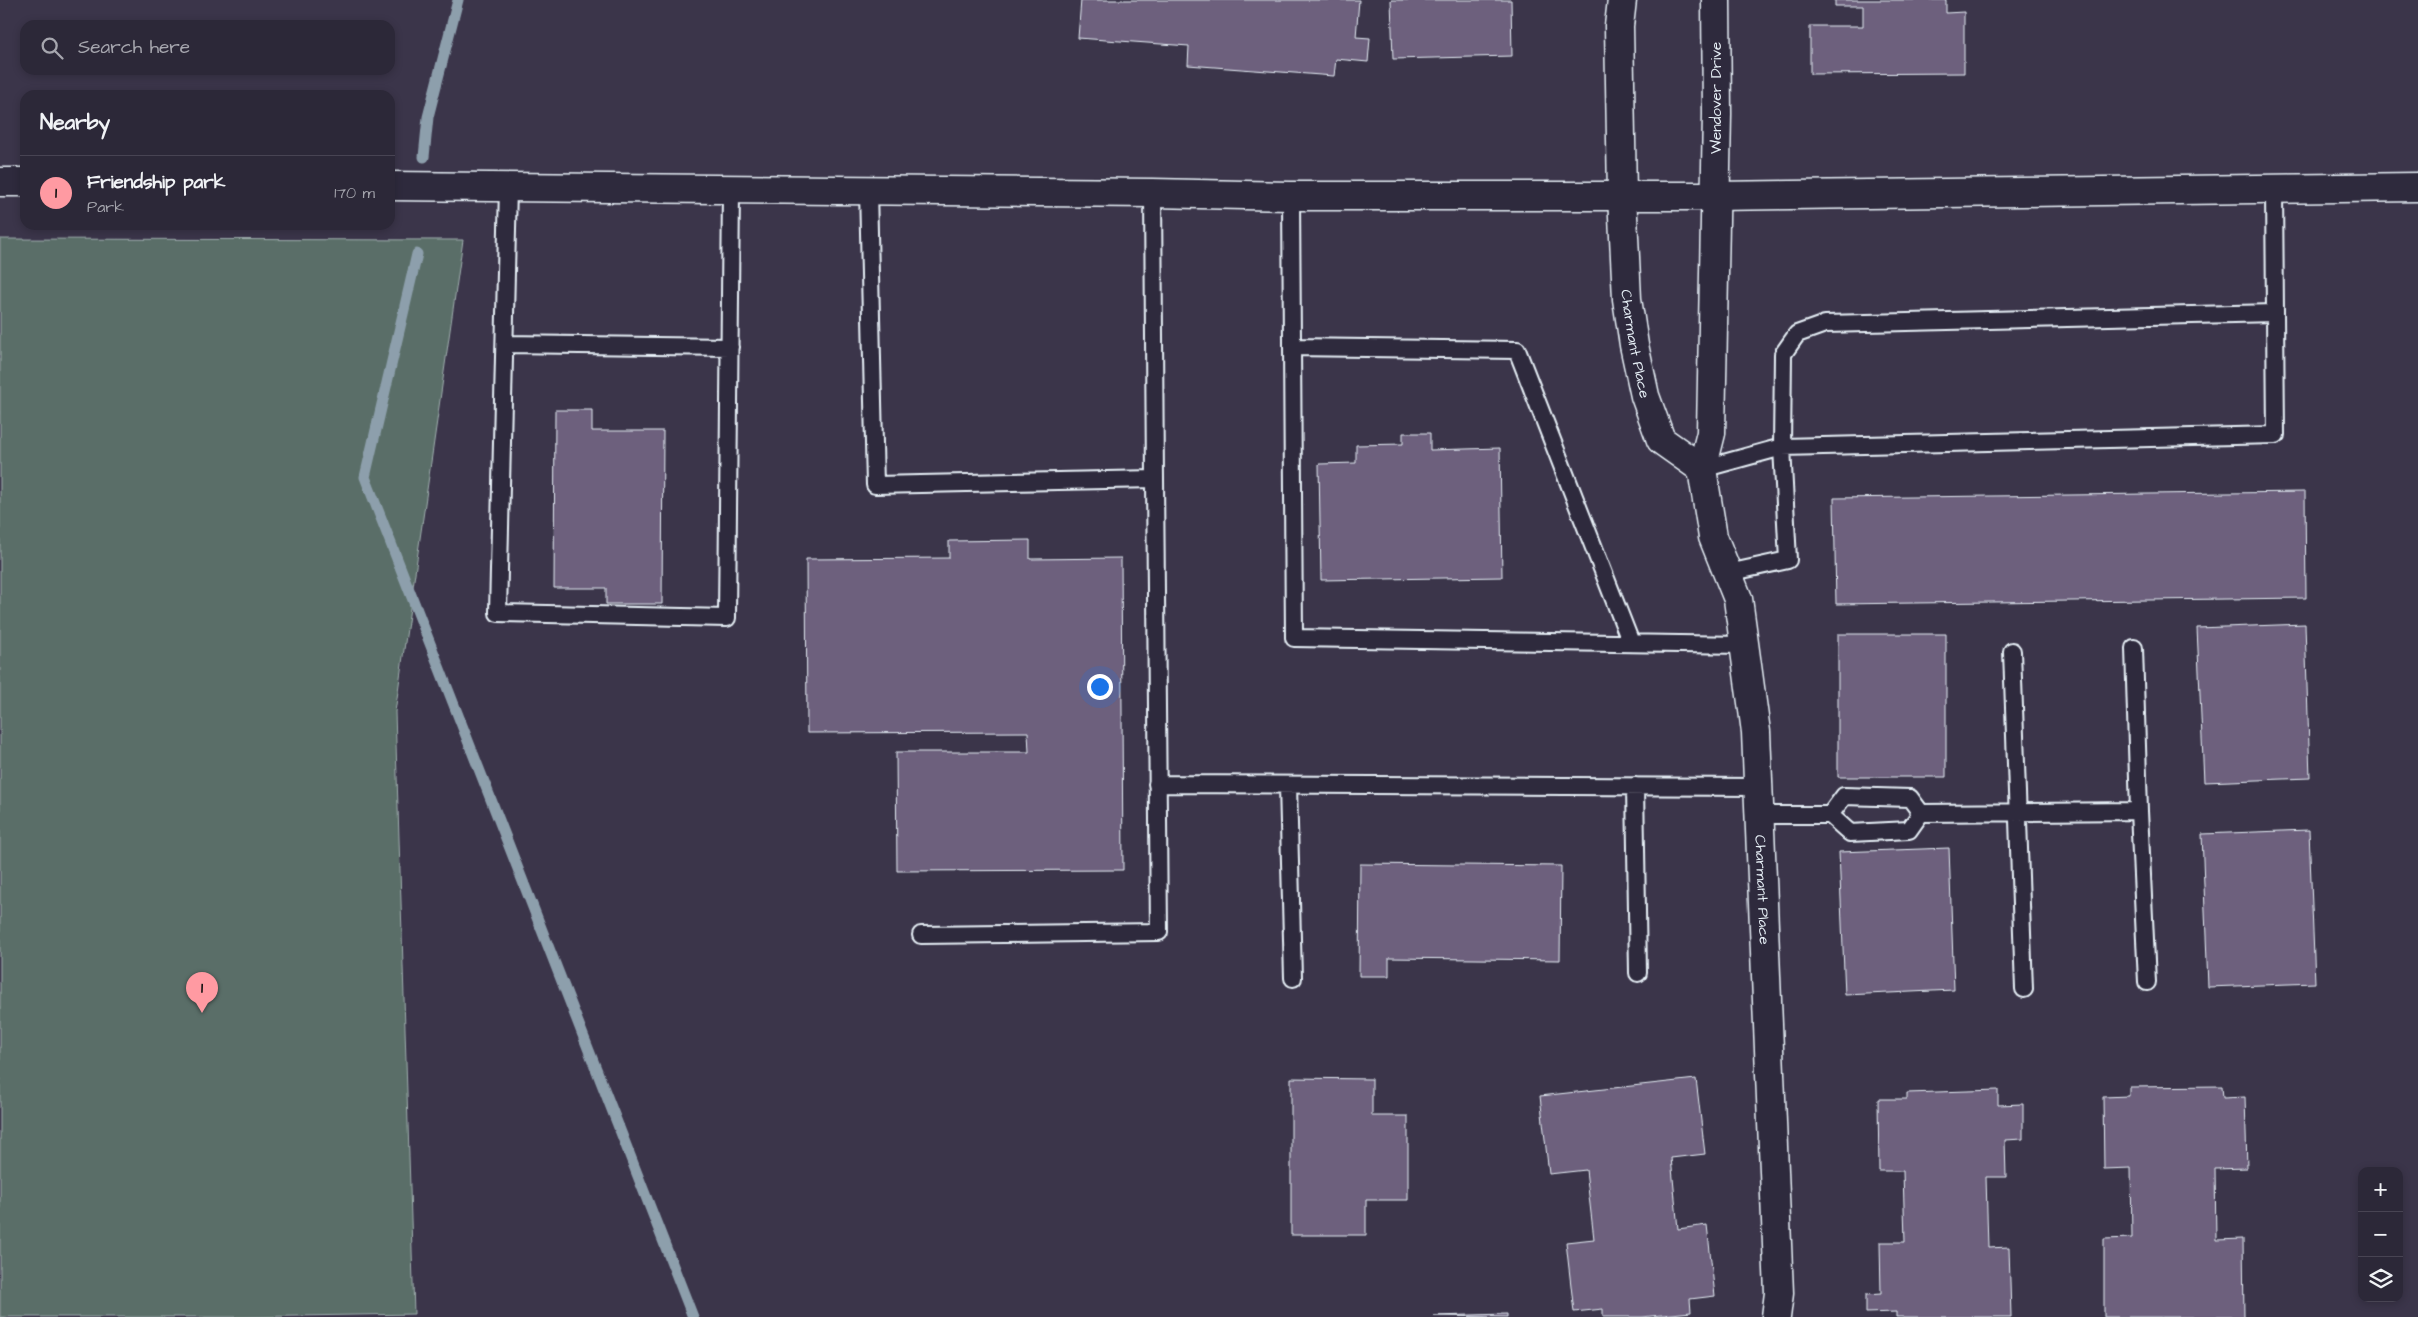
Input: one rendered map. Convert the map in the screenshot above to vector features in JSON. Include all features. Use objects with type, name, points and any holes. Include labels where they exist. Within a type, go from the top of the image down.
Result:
[{"type":"main road","points":[[1622,0],[1619,26],[1622,195]]},
{"type":"main road","name":"Wendover Drive","points":[[1715,196],[1716,0]]},
{"type":"main road","points":[[0,182],[20,182]]},
{"type":"main road","points":[[395,186],[1291,196],[1715,196],[2418,187]]},
{"type":"main road","name":"Charmant Place","points":[[1622,195],[1628,299],[1634,345],[1645,396],[1661,440],[1702,469]]},
{"type":"main road","name":"Charmant Place","points":[[1715,196],[1710,433],[1702,469],[1713,537],[1738,599],[1756,732],[1779,1293],[1776,1317]]},
{"type":"lane","points":[[508,187],[498,614],[727,618],[731,190]]},
{"type":"lane","points":[[1702,469],[1782,446],[2276,435],[2274,189]]},
{"type":"lane","points":[[868,190],[875,485],[1154,479]]},
{"type":"lane","points":[[922,935],[1159,932],[1153,193]]},
{"type":"lane","points":[[1291,196],[1294,638],[1744,645]]},
{"type":"lane","points":[[1728,573],[1788,560],[1782,446],[1783,354],[1797,334],[1825,324],[2275,313]]},
{"type":"lane","points":[[505,344],[730,347]]},
{"type":"lane","points":[[1292,347],[1517,350],[1631,643]]},
{"type":"lane","points":[[2134,648],[2147,982]]},
{"type":"lane","points":[[2012,651],[2024,989]]},
{"type":"lane","points":[[1157,784],[1758,787]]},
{"type":"lane","points":[[1288,785],[1293,978]]},
{"type":"lane","points":[[1635,786],[1638,973]]},
{"type":"lane","points":[[1830,816],[1844,796],[1910,798],[1921,813]]},
{"type":"lane","points":[[1921,813],[2139,811]]},
{"type":"lane","points":[[1759,815],[1830,816],[1850,833],[1908,830],[1921,813]]},
{"type":"green space","points":[[0,239],[463,240],[395,712],[414,1314],[240,1317],[0,1317]]},
{"type":"building","points":[[1081,0],[1359,0],[1356,37],[1370,38],[1368,62],[1336,59],[1334,76],[1188,65],[1189,46],[1078,38]]},
{"type":"building","points":[[1391,0],[1511,0],[1512,56],[1393,59]]},
{"type":"building","points":[[1835,0],[1946,0],[1946,13],[1964,12],[1964,73],[1810,74],[1810,26],[1863,26],[1863,6],[1835,6]]},
{"type":"building","points":[[555,410],[592,410],[592,431],[663,431],[662,604],[606,604],[606,588],[554,588]]},
{"type":"building","points":[[1403,433],[1430,433],[1430,450],[1500,448],[1502,577],[1321,580],[1319,464],[1356,463],[1356,445],[1403,444]]},
{"type":"building","points":[[2305,492],[2306,598],[1836,604],[1834,498]]},
{"type":"building","points":[[1030,540],[1030,559],[1121,558],[1123,870],[897,871],[896,752],[1029,752],[1028,732],[807,733],[806,559],[949,558],[949,541]]},
{"type":"building","points":[[2305,624],[2310,778],[2204,782],[2197,628]]},
{"type":"building","points":[[1838,634],[1946,634],[1946,777],[1838,777]]},
{"type":"building","points":[[2309,830],[2315,983],[2208,987],[2202,834]]},
{"type":"building","points":[[1949,848],[1954,990],[1845,995],[1839,852]]},
{"type":"building","points":[[1360,864],[1561,866],[1560,960],[1389,958],[1389,976],[1359,976]]},
{"type":"building","points":[[1291,1078],[1372,1079],[1372,1116],[1408,1116],[1408,1200],[1366,1200],[1366,1235],[1291,1235]]},
{"type":"building","points":[[1696,1079],[1705,1154],[1671,1158],[1678,1229],[1707,1225],[1715,1296],[1690,1299],[1691,1312],[1642,1317],[1603,1317],[1603,1309],[1574,1312],[1566,1242],[1594,1239],[1586,1170],[1549,1174],[1540,1096]]},
{"type":"building","points":[[2222,1086],[2223,1098],[2245,1097],[2247,1168],[2215,1169],[2216,1240],[2243,1239],[2244,1317],[2104,1317],[2104,1239],[2132,1238],[2131,1168],[2104,1169],[2103,1097],[2129,1096],[2129,1087]]},
{"type":"building","points":[[1998,1090],[1998,1105],[2023,1104],[2023,1139],[2005,1140],[2006,1177],[1986,1177],[1988,1248],[2009,1247],[2011,1317],[1896,1317],[1896,1312],[1866,1313],[1866,1295],[1881,1294],[1880,1242],[1905,1242],[1903,1171],[1879,1171],[1878,1099],[1907,1099],[1907,1093]]},
{"type":"building","points":[[1507,1314],[1507,1317],[1434,1316]]},
{"type":"waterway","points":[[424,157],[428,117],[458,0]]},
{"type":"waterway","points":[[417,254],[365,477],[693,1317]]},
{"type":"place","name":"Friendship park","points":[[202,1013]]}]
